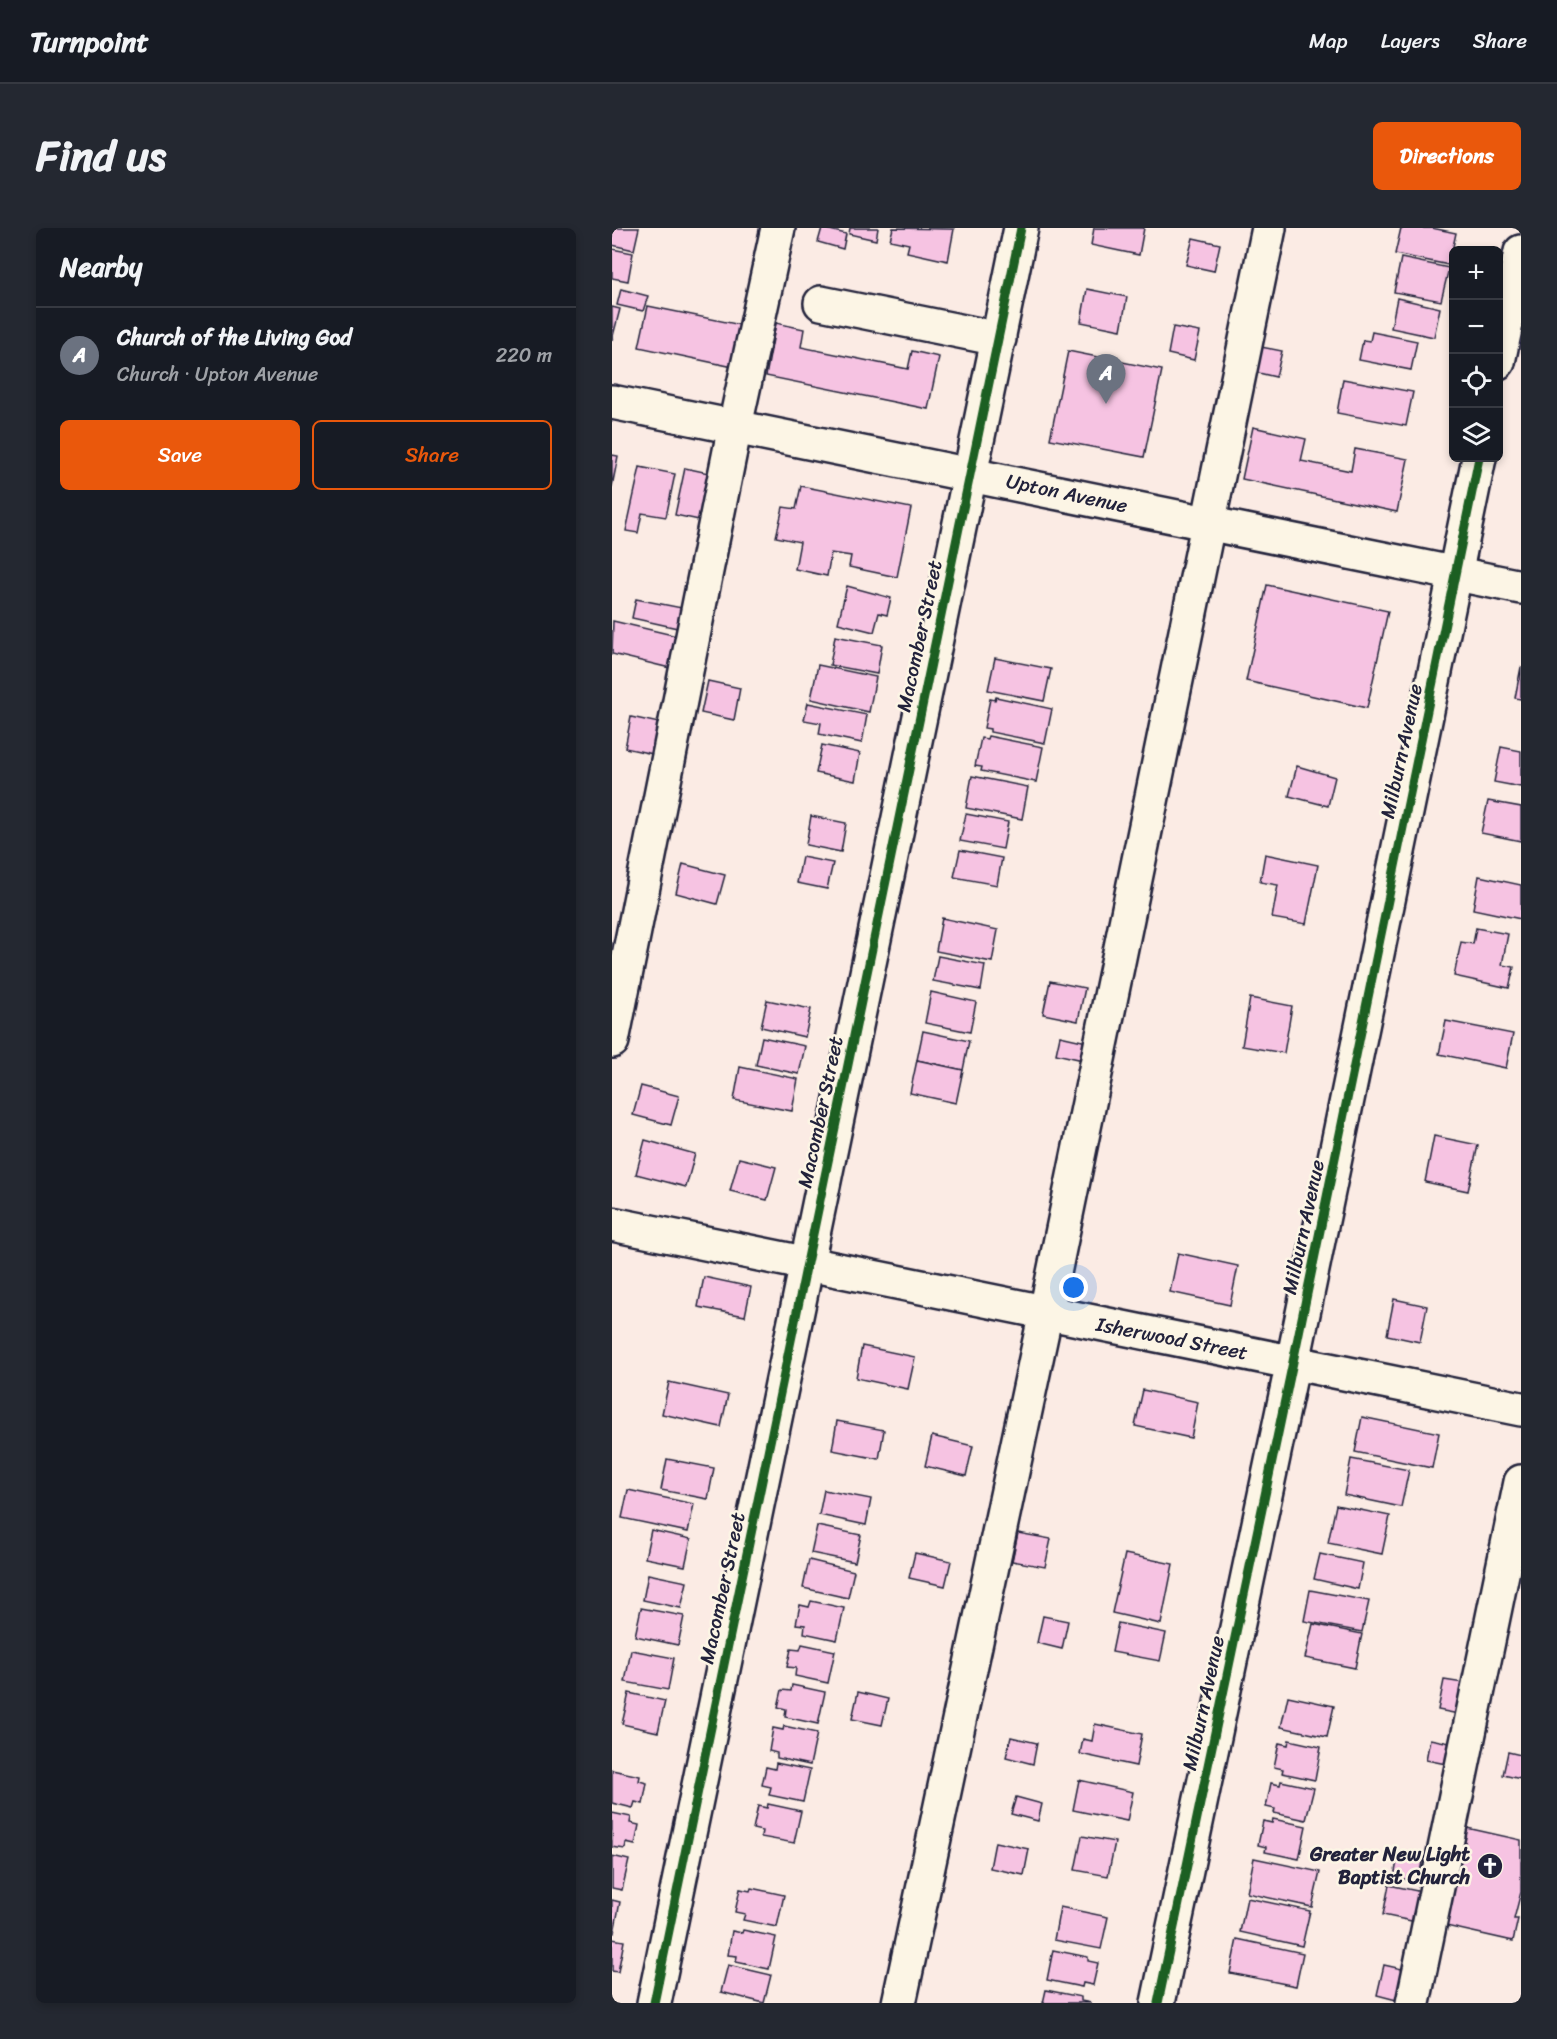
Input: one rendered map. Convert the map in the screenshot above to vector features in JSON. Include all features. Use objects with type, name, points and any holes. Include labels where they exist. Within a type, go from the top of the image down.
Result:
[{"type":"street","points":[[612,1041],[735,426],[778,228]]},
{"type":"street","name":"Macomber Street","points":[[654,2003],[1022,228]]},
{"type":"street","points":[[899,2003],[1046,1312],[1269,228]]},
{"type":"street","points":[[1500,354],[1521,252]]},
{"type":"street","points":[[821,303],[999,339]]},
{"type":"street","name":"Upton Avenue","points":[[612,402],[971,473],[1521,587]]},
{"type":"street","name":"Milburn Avenue","points":[[1158,2003],[1478,462]]},
{"type":"street","name":"Isherwood Street","points":[[612,1224],[1521,1409]]},
{"type":"street","points":[[1413,2003],[1521,1482]]},
{"type":"building","points":[[612,228],[639,228],[634,250],[612,245]]},
{"type":"building","points":[[822,228],[846,234],[843,249],[818,242]]},
{"type":"building","points":[[850,228],[878,228],[876,240],[849,234]]},
{"type":"building","points":[[893,228],[954,229],[948,261],[907,252],[909,244],[890,240]]},
{"type":"building","points":[[1094,228],[1144,228],[1139,255],[1091,245]]},
{"type":"building","points":[[1401,228],[1432,228],[1456,233],[1453,246],[1449,246],[1449,265],[1395,254]]},
{"type":"building","points":[[1193,238],[1220,244],[1214,271],[1186,265]]},
{"type":"building","points":[[612,249],[633,253],[628,281],[612,278]]},
{"type":"building","points":[[1401,258],[1449,268],[1441,301],[1394,292]]},
{"type":"building","points":[[621,289],[648,296],[643,311],[617,305]]},
{"type":"building","points":[[1087,289],[1127,297],[1121,330],[1081,322]]},
{"type":"building","points":[[1397,298],[1440,308],[1434,337],[1391,328]]},
{"type":"building","points":[[648,306],[746,326],[738,368],[639,347]]},
{"type":"building","points":[[612,307],[620,309],[612,340]]},
{"type":"building","points":[[776,323],[804,329],[801,347],[908,369],[912,351],[939,357],[928,409],[766,376]]},
{"type":"building","points":[[1173,327],[1200,332],[1194,360],[1168,354]]},
{"type":"building","points":[[1372,332],[1417,341],[1411,370],[1359,360],[1363,340],[1370,341]]},
{"type":"building","points":[[1256,346],[1282,351],[1276,377],[1250,371]]},
{"type":"building","points":[[1068,351],[1162,370],[1144,457],[1050,439]]},
{"type":"building","points":[[1343,379],[1413,392],[1406,426],[1337,413]]},
{"type":"building","points":[[1253,427],[1306,439],[1301,461],[1351,471],[1355,449],[1408,459],[1397,512],[1242,479]]},
{"type":"building","points":[[612,455],[618,456],[612,487]]},
{"type":"building","points":[[640,467],[675,474],[666,517],[642,513],[638,533],[626,531]]},
{"type":"building","points":[[685,468],[718,475],[709,522],[675,515]]},
{"type":"building","points":[[801,486],[911,508],[897,577],[849,567],[851,556],[831,553],[827,576],[795,569],[800,542],[776,537],[783,507],[796,509]]},
{"type":"building","points":[[1267,585],[1388,611],[1367,708],[1246,681]]},
{"type":"building","points":[[847,586],[891,598],[887,615],[879,613],[874,632],[838,623]]},
{"type":"building","points":[[636,599],[687,609],[682,629],[632,618]]},
{"type":"building","points":[[613,621],[677,636],[670,668],[612,654]]},
{"type":"building","points":[[835,636],[882,645],[877,674],[830,665]]},
{"type":"building","points":[[995,658],[1051,669],[1044,701],[988,690]]},
{"type":"building","points":[[818,665],[876,677],[869,712],[811,699]]},
{"type":"building","points":[[1521,667],[1521,699],[1515,698]]},
{"type":"building","points":[[708,681],[740,688],[734,720],[701,713]]},
{"type":"building","points":[[996,697],[1052,709],[1045,743],[990,732],[990,729],[984,728],[990,699],[995,700]]},
{"type":"building","points":[[808,703],[867,715],[862,743],[819,734],[821,723],[804,720]]},
{"type":"building","points":[[631,717],[659,723],[653,754],[625,748]]},
{"type":"building","points":[[988,736],[1043,747],[1036,782],[981,771],[982,767],[975,766],[981,738],[987,739]]},
{"type":"building","points":[[822,745],[860,753],[855,781],[816,773]]},
{"type":"building","points":[[1501,747],[1521,751],[1521,787],[1494,782]]},
{"type":"building","points":[[1297,766],[1335,777],[1328,806],[1289,796]]},
{"type":"building","points":[[972,776],[1028,787],[1022,819],[966,808]]},
{"type":"building","points":[[1488,801],[1521,807],[1521,841],[1481,833]]},
{"type":"building","points":[[966,814],[1008,822],[1003,849],[960,841]]},
{"type":"building","points":[[811,816],[846,823],[841,852],[806,845]]},
{"type":"building","points":[[960,850],[1002,858],[997,885],[954,877]]},
{"type":"building","points":[[1265,854],[1318,865],[1306,924],[1272,918],[1278,885],[1260,882]]},
{"type":"building","points":[[802,857],[833,863],[827,889],[797,883]]},
{"type":"building","points":[[683,864],[725,875],[717,904],[676,893]]},
{"type":"building","points":[[1479,876],[1521,885],[1521,919],[1473,909]]},
{"type":"building","points":[[942,918],[998,930],[992,962],[936,951]]},
{"type":"building","points":[[1476,928],[1508,934],[1502,965],[1514,967],[1509,988],[1454,976],[1461,942],[1473,944]]},
{"type":"building","points":[[938,956],[985,965],[981,990],[933,981]]},
{"type":"building","points":[[1050,981],[1085,988],[1078,1021],[1043,1014]]},
{"type":"building","points":[[931,992],[976,1002],[970,1032],[925,1023]]},
{"type":"building","points":[[1250,998],[1292,1006],[1284,1053],[1242,1046]]},
{"type":"building","points":[[767,1000],[811,1009],[805,1037],[761,1027]]},
{"type":"building","points":[[1446,1021],[1513,1034],[1506,1068],[1439,1054]]},
{"type":"building","points":[[923,1031],[969,1041],[963,1070],[917,1060]]},
{"type":"building","points":[[1060,1036],[1087,1042],[1083,1060],[1056,1054]]},
{"type":"building","points":[[762,1037],[805,1046],[799,1074],[756,1065]]},
{"type":"building","points":[[917,1060],[963,1070],[956,1103],[910,1093]]},
{"type":"building","points":[[740,1067],[798,1079],[792,1111],[734,1100]]},
{"type":"building","points":[[641,1086],[679,1096],[671,1125],[633,1115]]},
{"type":"building","points":[[1434,1136],[1478,1145],[1468,1191],[1425,1182]]},
{"type":"building","points":[[645,1140],[695,1154],[686,1187],[636,1174]]},
{"type":"building","points":[[739,1158],[776,1167],[767,1200],[730,1191]]},
{"type":"building","points":[[1178,1253],[1238,1266],[1230,1305],[1170,1292]]},
{"type":"building","points":[[704,1277],[751,1287],[745,1316],[698,1307]]},
{"type":"building","points":[[1394,1299],[1427,1306],[1420,1342],[1387,1335]]},
{"type":"building","points":[[862,1346],[915,1357],[908,1389],[856,1378]]},
{"type":"building","points":[[669,1382],[728,1395],[721,1427],[662,1414]]},
{"type":"building","points":[[1143,1390],[1198,1402],[1191,1438],[1135,1426]]},
{"type":"building","points":[[1362,1417],[1439,1433],[1432,1468],[1355,1452]]},
{"type":"building","points":[[837,1421],[884,1430],[879,1459],[832,1450]]},
{"type":"building","points":[[932,1436],[973,1446],[966,1476],[925,1466]]},
{"type":"building","points":[[667,1459],[714,1468],[708,1499],[661,1490]]},
{"type":"building","points":[[1351,1459],[1409,1470],[1401,1507],[1344,1495]]},
{"type":"building","points":[[628,1490],[694,1504],[688,1532],[622,1518]]},
{"type":"building","points":[[824,1490],[871,1499],[866,1525],[819,1515]]},
{"type":"building","points":[[1336,1505],[1390,1516],[1382,1554],[1328,1543]]},
{"type":"building","points":[[817,1526],[861,1535],[855,1562],[811,1553]]},
{"type":"building","points":[[651,1530],[691,1539],[685,1566],[645,1558]]},
{"type":"building","points":[[1018,1533],[1051,1539],[1045,1567],[1012,1561]]},
{"type":"building","points":[[915,1553],[951,1561],[945,1586],[909,1578]]},
{"type":"building","points":[[1125,1554],[1173,1564],[1161,1624],[1112,1613]]},
{"type":"building","points":[[1320,1554],[1363,1563],[1358,1589],[1314,1579]]},
{"type":"building","points":[[809,1560],[854,1571],[848,1598],[803,1588]]},
{"type":"building","points":[[648,1574],[687,1582],[681,1608],[643,1600]]},
{"type":"building","points":[[1310,1590],[1369,1601],[1362,1632],[1304,1621]]},
{"type":"building","points":[[811,1601],[844,1608],[837,1640],[804,1633],[805,1625],[796,1624],[800,1605],[809,1607]]},
{"type":"building","points":[[641,1608],[684,1616],[678,1645],[635,1636]]},
{"type":"building","points":[[1043,1616],[1068,1621],[1062,1649],[1037,1643]]},
{"type":"building","points":[[1118,1623],[1166,1633],[1160,1661],[1112,1652]]},
{"type":"building","points":[[1313,1624],[1362,1634],[1355,1668],[1305,1658]]},
{"type":"building","points":[[802,1644],[835,1651],[828,1683],[795,1676],[796,1668],[787,1667],[791,1649],[800,1650]]},
{"type":"building","points":[[631,1650],[674,1658],[668,1690],[625,1682]]},
{"type":"building","points":[[1444,1680],[1470,1684],[1464,1715],[1438,1710]]},
{"type":"building","points":[[792,1685],[825,1692],[818,1724],[785,1717],[786,1709],[778,1707],[782,1690],[791,1691]]},
{"type":"building","points":[[858,1692],[888,1699],[882,1725],[852,1719]]},
{"type":"building","points":[[629,1693],[665,1701],[658,1732],[622,1724]]},
{"type":"building","points":[[1288,1696],[1334,1706],[1327,1737],[1281,1727]]},
{"type":"building","points":[[1095,1724],[1142,1734],[1136,1766],[1080,1754],[1083,1739],[1092,1741]]},
{"type":"building","points":[[784,1726],[817,1733],[810,1765],[777,1758],[777,1753],[769,1751],[773,1728],[783,1730]]},
{"type":"building","points":[[1011,1737],[1037,1743],[1033,1764],[1006,1757]]},
{"type":"building","points":[[1430,1739],[1455,1744],[1451,1765],[1426,1760]]},
{"type":"building","points":[[1289,1740],[1321,1747],[1315,1780],[1282,1773],[1283,1769],[1274,1767],[1279,1743],[1288,1745]]},
{"type":"building","points":[[1508,1752],[1521,1755],[1521,1779],[1503,1775]]},
{"type":"building","points":[[776,1763],[810,1770],[803,1802],[769,1795],[771,1787],[762,1785],[766,1767],[775,1769]]},
{"type":"building","points":[[612,1770],[640,1776],[639,1781],[647,1783],[643,1804],[635,1802],[633,1808],[612,1803]]},
{"type":"building","points":[[1079,1780],[1133,1792],[1127,1821],[1073,1810]]},
{"type":"building","points":[[1281,1781],[1314,1788],[1306,1820],[1274,1813],[1275,1809],[1266,1807],[1271,1783],[1280,1785]]},
{"type":"building","points":[[1016,1797],[1042,1804],[1038,1821],[1011,1814]]},
{"type":"building","points":[[768,1804],[801,1811],[794,1843],[761,1837],[762,1831],[753,1829],[758,1806],[767,1808]]},
{"type":"building","points":[[612,1813],[631,1817],[630,1823],[639,1825],[635,1845],[626,1843],[625,1849],[612,1847]]},
{"type":"building","points":[[1273,1819],[1306,1826],[1299,1859],[1265,1852],[1266,1847],[1258,1845],[1263,1821],[1272,1823]]},
{"type":"building","name":"Greater New Light Baptist Church","points":[[1467,1828],[1521,1840],[1521,1892],[1514,1919],[1518,1919],[1513,1941],[1446,1926]]},
{"type":"building","points":[[1082,1836],[1115,1842],[1108,1876],[1075,1870]]},
{"type":"building","points":[[995,1842],[1029,1849],[1024,1875],[990,1868]]},
{"type":"building","points":[[1399,1851],[1423,1857],[1418,1882],[1394,1877]]},
{"type":"building","points":[[612,1856],[629,1860],[622,1890],[612,1888]]},
{"type":"building","points":[[1254,1858],[1320,1872],[1312,1907],[1247,1893]]},
{"type":"building","points":[[1389,1885],[1427,1893],[1421,1923],[1383,1915]]},
{"type":"building","points":[[751,1888],[784,1895],[777,1927],[743,1920],[745,1914],[735,1912],[740,1889],[750,1891]]},
{"type":"building","points":[[1247,1898],[1310,1911],[1302,1946],[1240,1932]]},
{"type":"building","points":[[612,1900],[620,1902],[614,1933],[612,1932]]},
{"type":"building","points":[[1060,1907],[1108,1917],[1101,1949],[1054,1940]]},
{"type":"building","points":[[743,1930],[776,1937],[769,1969],[736,1962],[737,1956],[728,1955],[732,1931],[742,1933]]},
{"type":"building","points":[[612,1939],[624,1941],[618,1972],[612,1971]]},
{"type":"building","points":[[1237,1939],[1303,1953],[1296,1986],[1230,1973]]},
{"type":"building","points":[[1053,1950],[1088,1957],[1088,1961],[1098,1963],[1093,1985],[1083,1983],[1082,1987],[1047,1980]]},
{"type":"building","points":[[728,1965],[771,1975],[764,2003],[721,1992]]},
{"type":"building","points":[[1384,1965],[1411,1971],[1404,2002],[1377,1995]]},
{"type":"building","points":[[1046,1990],[1081,1997],[1081,2001],[1091,2003],[1043,2003]]},
{"type":"cycle path","points":[[654,2003],[1021,228]]},
{"type":"cycle path","points":[[1158,2003],[1478,462]]},
{"type":"place","name":"Church of the Living God","points":[[1106,404]]},
{"type":"place","name":"Greater New Light Baptist Church","points":[[1490,1866]]}]
